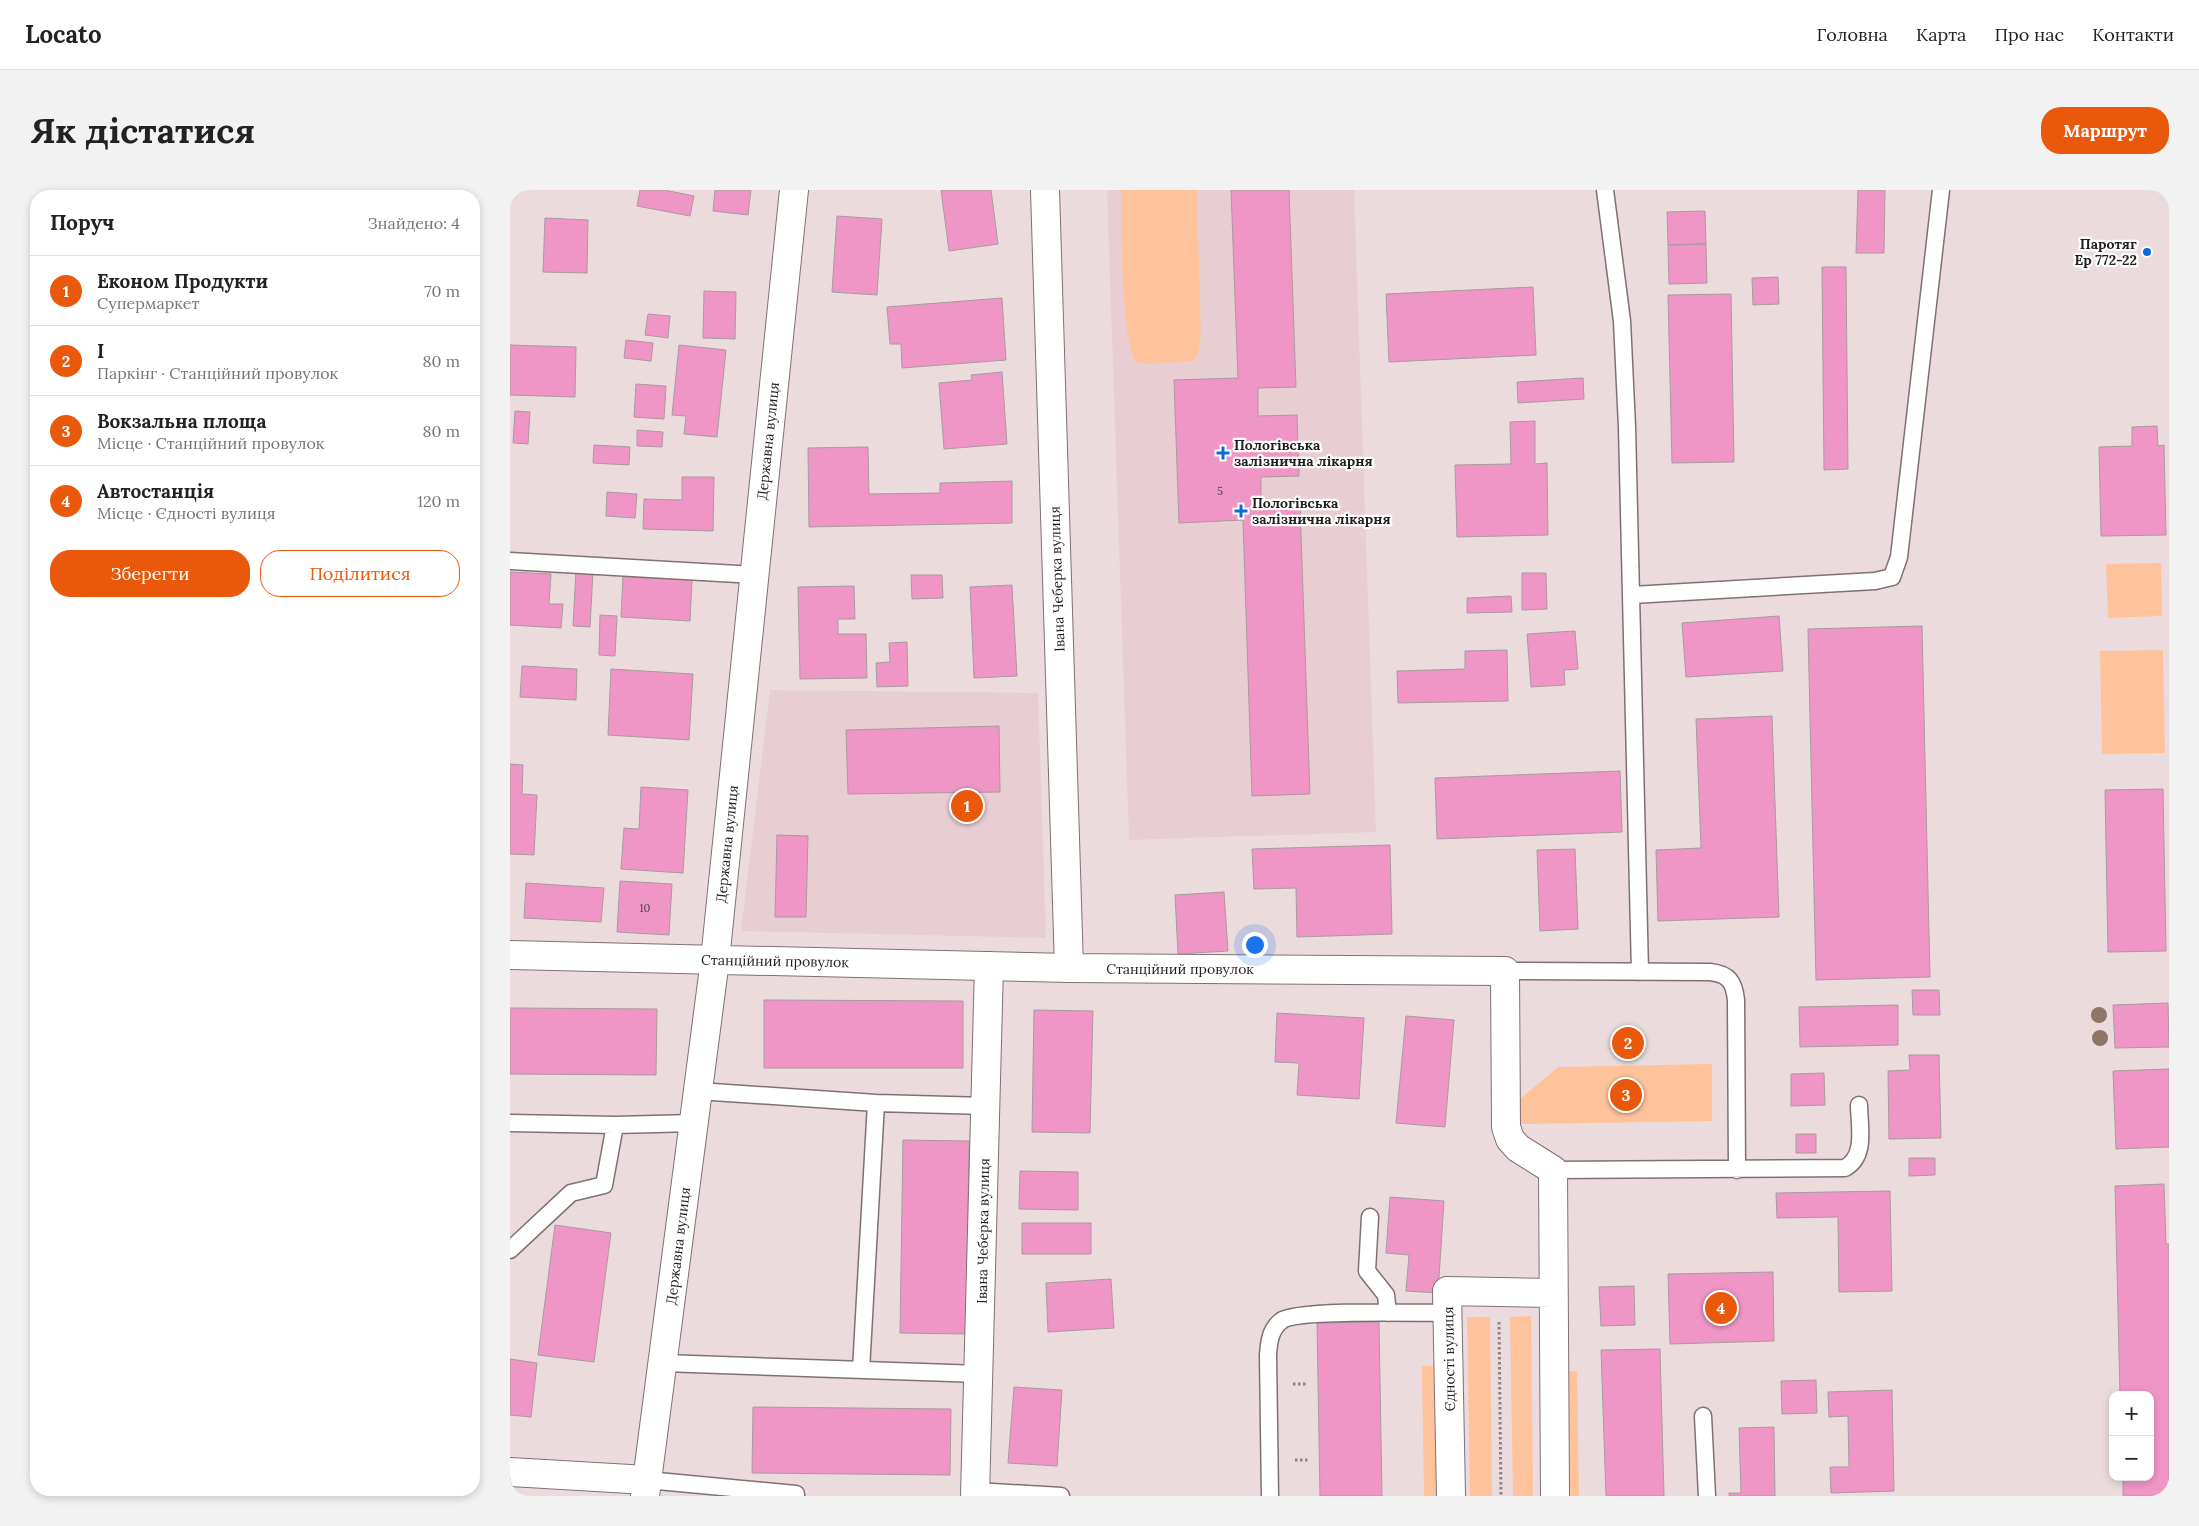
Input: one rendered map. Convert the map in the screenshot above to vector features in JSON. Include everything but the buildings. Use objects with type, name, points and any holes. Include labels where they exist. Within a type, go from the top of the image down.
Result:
[{"type":"street","name":"Державна вулиця","points":[[646,1488],[715,960],[794,190]]},
{"type":"street","name":"Івана Чеберка вулиця","points":[[1045,190],[1069,968]]},
{"type":"street","name":"Станційний провулок","points":[[510,955],[1069,968],[1506,970]]},
{"type":"street","name":"Івана Чеберка вулиця","points":[[975,1493],[980,1374],[989,966]]},
{"type":"street","points":[[1506,970],[1506,1127],[1510,1139],[1518,1148],[1553,1170],[1555,1496]]},
{"type":"street","name":"Єдності вулиця","points":[[1452,1496],[1447,1291],[1553,1293]]},
{"type":"street","points":[[510,1472],[646,1488]]},
{"type":"lane","points":[[1605,190],[1622,321],[1632,595],[1640,972]]},
{"type":"lane","points":[[1632,595],[1875,581],[1892,577],[1899,557],[1941,190]]},
{"type":"lane","points":[[510,561],[755,575]]},
{"type":"lane","points":[[1506,970],[1722,974],[1730,978],[1735,988],[1737,1170]]},
{"type":"lane","points":[[698,1091],[876,1103],[986,1106]]},
{"type":"lane","points":[[862,1370],[876,1103]]},
{"type":"lane","points":[[1553,1170],[1836,1169],[1852,1164],[1860,1149],[1859,1104]]},
{"type":"lane","points":[[510,1123],[615,1125],[694,1123]]},
{"type":"lane","points":[[510,1250],[571,1193],[604,1185],[615,1125]]},
{"type":"lane","points":[[1370,1217],[1367,1270],[1386,1295],[1388,1313]]},
{"type":"lane","points":[[1270,1496],[1269,1340],[1274,1329],[1282,1320],[1293,1315],[1448,1313]]},
{"type":"lane","points":[[663,1363],[980,1374]]},
{"type":"lane","points":[[1703,1416],[1707,1496]]},
{"type":"lane","points":[[646,1488],[796,1494],[796,1496]]},
{"type":"lane","points":[[975,1493],[1060,1496]]},
{"type":"path","points":[[1499,1292],[1501,1496]]},
{"type":"shaded area","name":"Пологівська залізнична лікарня","points":[[1107,190],[1354,190],[1376,832],[1129,840]]},
{"type":"shaded area","points":[[1121,190],[1197,190],[1201,337],[1197,356],[1193,361],[1145,364],[1137,362],[1131,351],[1127,332],[1123,281]]},
{"type":"shaded area","points":[[2161,563],[2162,616],[2108,618],[2106,564]]},
{"type":"shaded area","points":[[2163,650],[2165,753],[2102,754],[2100,651]]},
{"type":"shaded area","points":[[770,690],[1038,693],[1046,938],[741,931]]},
{"type":"shaded area","points":[[1712,1064],[1712,1121],[1519,1124],[1519,1100],[1558,1067]]},
{"type":"shaded area","points":[[1531,1316],[1533,1496],[1513,1496],[1510,1317]]},
{"type":"shaded area","points":[[1467,1317],[1490,1317],[1492,1496],[1470,1496]]},
{"type":"shaded area","points":[[1422,1366],[1435,1366],[1437,1496],[1424,1496]]},
{"type":"shaded area","points":[[1564,1371],[1577,1371],[1579,1496],[1566,1496]]},
{"type":"place","name":"Паротяг Ер 772-22","points":[[2147,252]]},
{"type":"place","name":"Пологiвська залiзнична лiкарня","points":[[1223,453]]},
{"type":"place","name":"Пологівська залізнична лікарня","points":[[1241,511]]},
{"type":"place","name":"Економ Продукти","points":[[967,806]]},
{"type":"place","name":"І","points":[[1628,1043]]},
{"type":"place","name":"Вокзальна площа","points":[[1626,1095]]},
{"type":"place","name":"Автостанція","points":[[1721,1308]]}]
